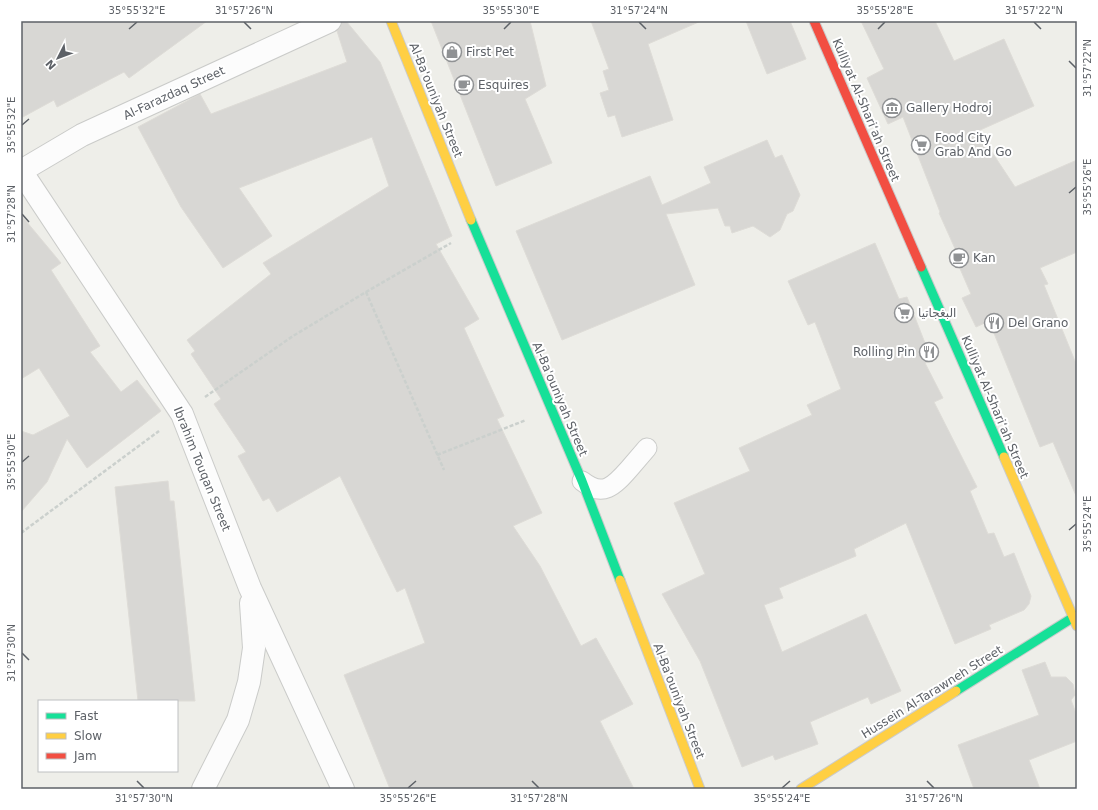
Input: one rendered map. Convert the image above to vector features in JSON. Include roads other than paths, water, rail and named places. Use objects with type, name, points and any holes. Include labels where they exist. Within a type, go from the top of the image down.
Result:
[{"type":"street","name":"Al-Farazdaq Street","points":[[21,171],[82,135],[330,21]]},
{"type":"street","name":"Al-Ba'ouniyah Street","points":[[391,21],[475,229],[582,481],[700,789]]},
{"type":"street","name":"Kulliyat Al-Shariʻah Street","points":[[814,21],[1076,620]]},
{"type":"street","name":"Ibrahim Touqan Street","points":[[21,171],[182,414],[250,588],[343,789]]},
{"type":"street","points":[[203,789],[238,720],[249,682],[254,648],[250,588]]},
{"type":"street","name":"Hussein Al-Tarawneh Street","points":[[800,789],[1076,620]]},
{"type":"lane","points":[[582,481],[589,487],[597,489],[610,487],[618,482],[648,448]]},
{"type":"place","name":"First Pet","points":[[452,52]]},
{"type":"place","name":"Esquires","points":[[464,85]]},
{"type":"place","name":"Gallery Hodroj","points":[[892,108]]},
{"type":"place","name":"Food City Grab And Go","points":[[921,145]]},
{"type":"place","name":"Kan","points":[[959,258]]},
{"type":"place","name":"البغجاتيا","points":[[904,313]]},
{"type":"place","name":"Del Grano","points":[[994,323]]},
{"type":"place","name":"Rolling Pin","points":[[929,352]]}]
